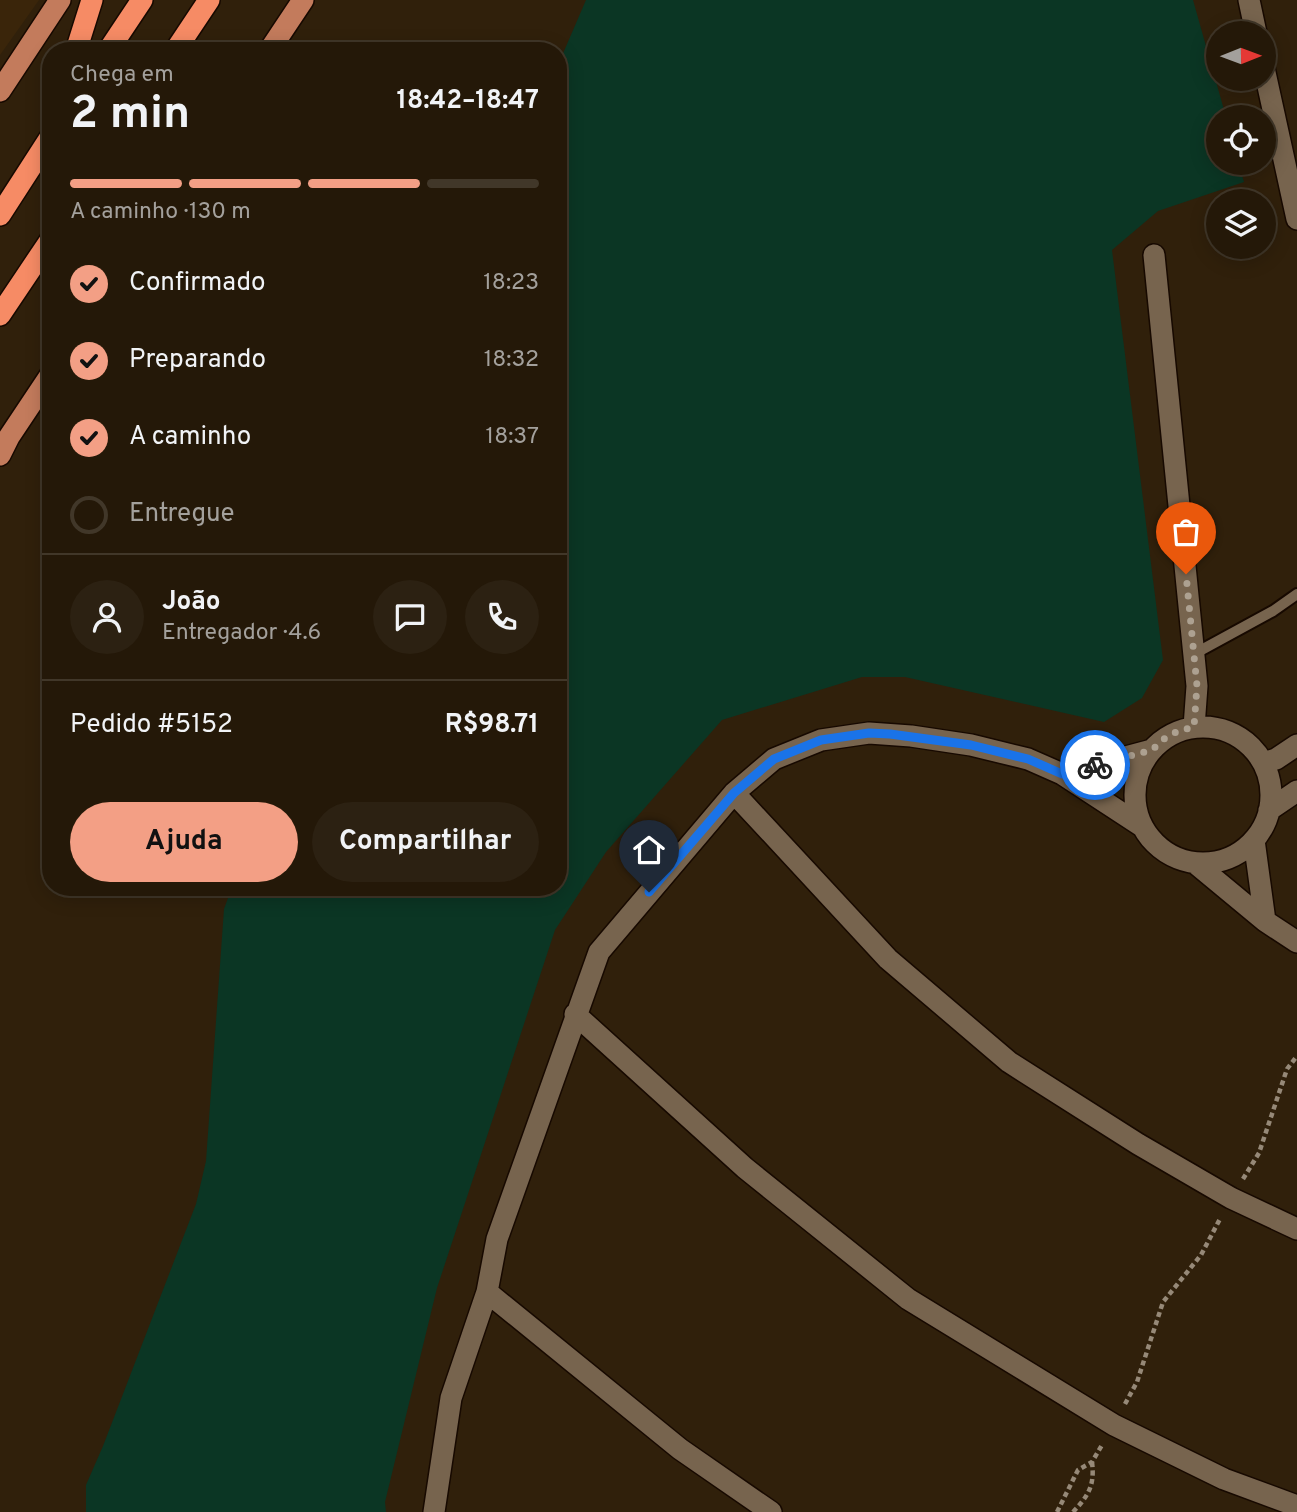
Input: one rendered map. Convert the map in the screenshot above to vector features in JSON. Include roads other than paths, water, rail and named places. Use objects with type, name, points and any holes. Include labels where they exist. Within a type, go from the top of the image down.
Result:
[{"type":"highway","points":[[79,42],[92,0]]},
{"type":"highway","points":[[114,42],[142,0]]},
{"type":"highway","points":[[181,42],[209,0]]},
{"type":"highway","points":[[0,215],[42,147]]},
{"type":"highway","points":[[0,315],[42,252]]},
{"type":"main road","points":[[0,91],[60,0]]},
{"type":"main road","points":[[275,42],[303,0]]},
{"type":"main road","points":[[0,455],[42,388]]},
{"type":"street","points":[[1249,0],[1253,21]]},
{"type":"street","points":[[1269,91],[1297,219]]},
{"type":"street","points":[[1154,255],[1194,654],[1197,702],[1194,727]]},
{"type":"street","points":[[1194,727],[1226,731],[1254,749],[1269,778],[1271,794],[1264,826],[1242,850],[1228,858],[1212,862],[1195,863],[1179,859],[1165,851],[1152,840],[1143,827],[1138,811],[1136,787],[1143,764],[1152,750],[1171,735],[1194,727]]},
{"type":"street","points":[[435,1512],[451,1398],[487,1292],[497,1239],[599,952],[734,793],[774,759],[821,740],[869,733],[971,745],[1028,759],[1062,774],[1143,827]]},
{"type":"street","points":[[1263,763],[1276,759],[1297,745]]},
{"type":"street","points":[[1062,774],[1152,750]]},
{"type":"street","points":[[1269,810],[1297,792]]},
{"type":"street","points":[[734,793],[888,959],[1009,1062],[1138,1144],[1231,1198],[1297,1229]]},
{"type":"street","points":[[1254,840],[1265,921]]},
{"type":"street","points":[[1195,863],[1265,921],[1297,942]]},
{"type":"street","points":[[575,1014],[745,1168],[908,1300],[1114,1425],[1224,1479],[1297,1506]]},
{"type":"street","points":[[487,1292],[680,1449],[771,1512]]},
{"type":"lane","points":[[1194,654],[1273,611],[1297,594]]}]
